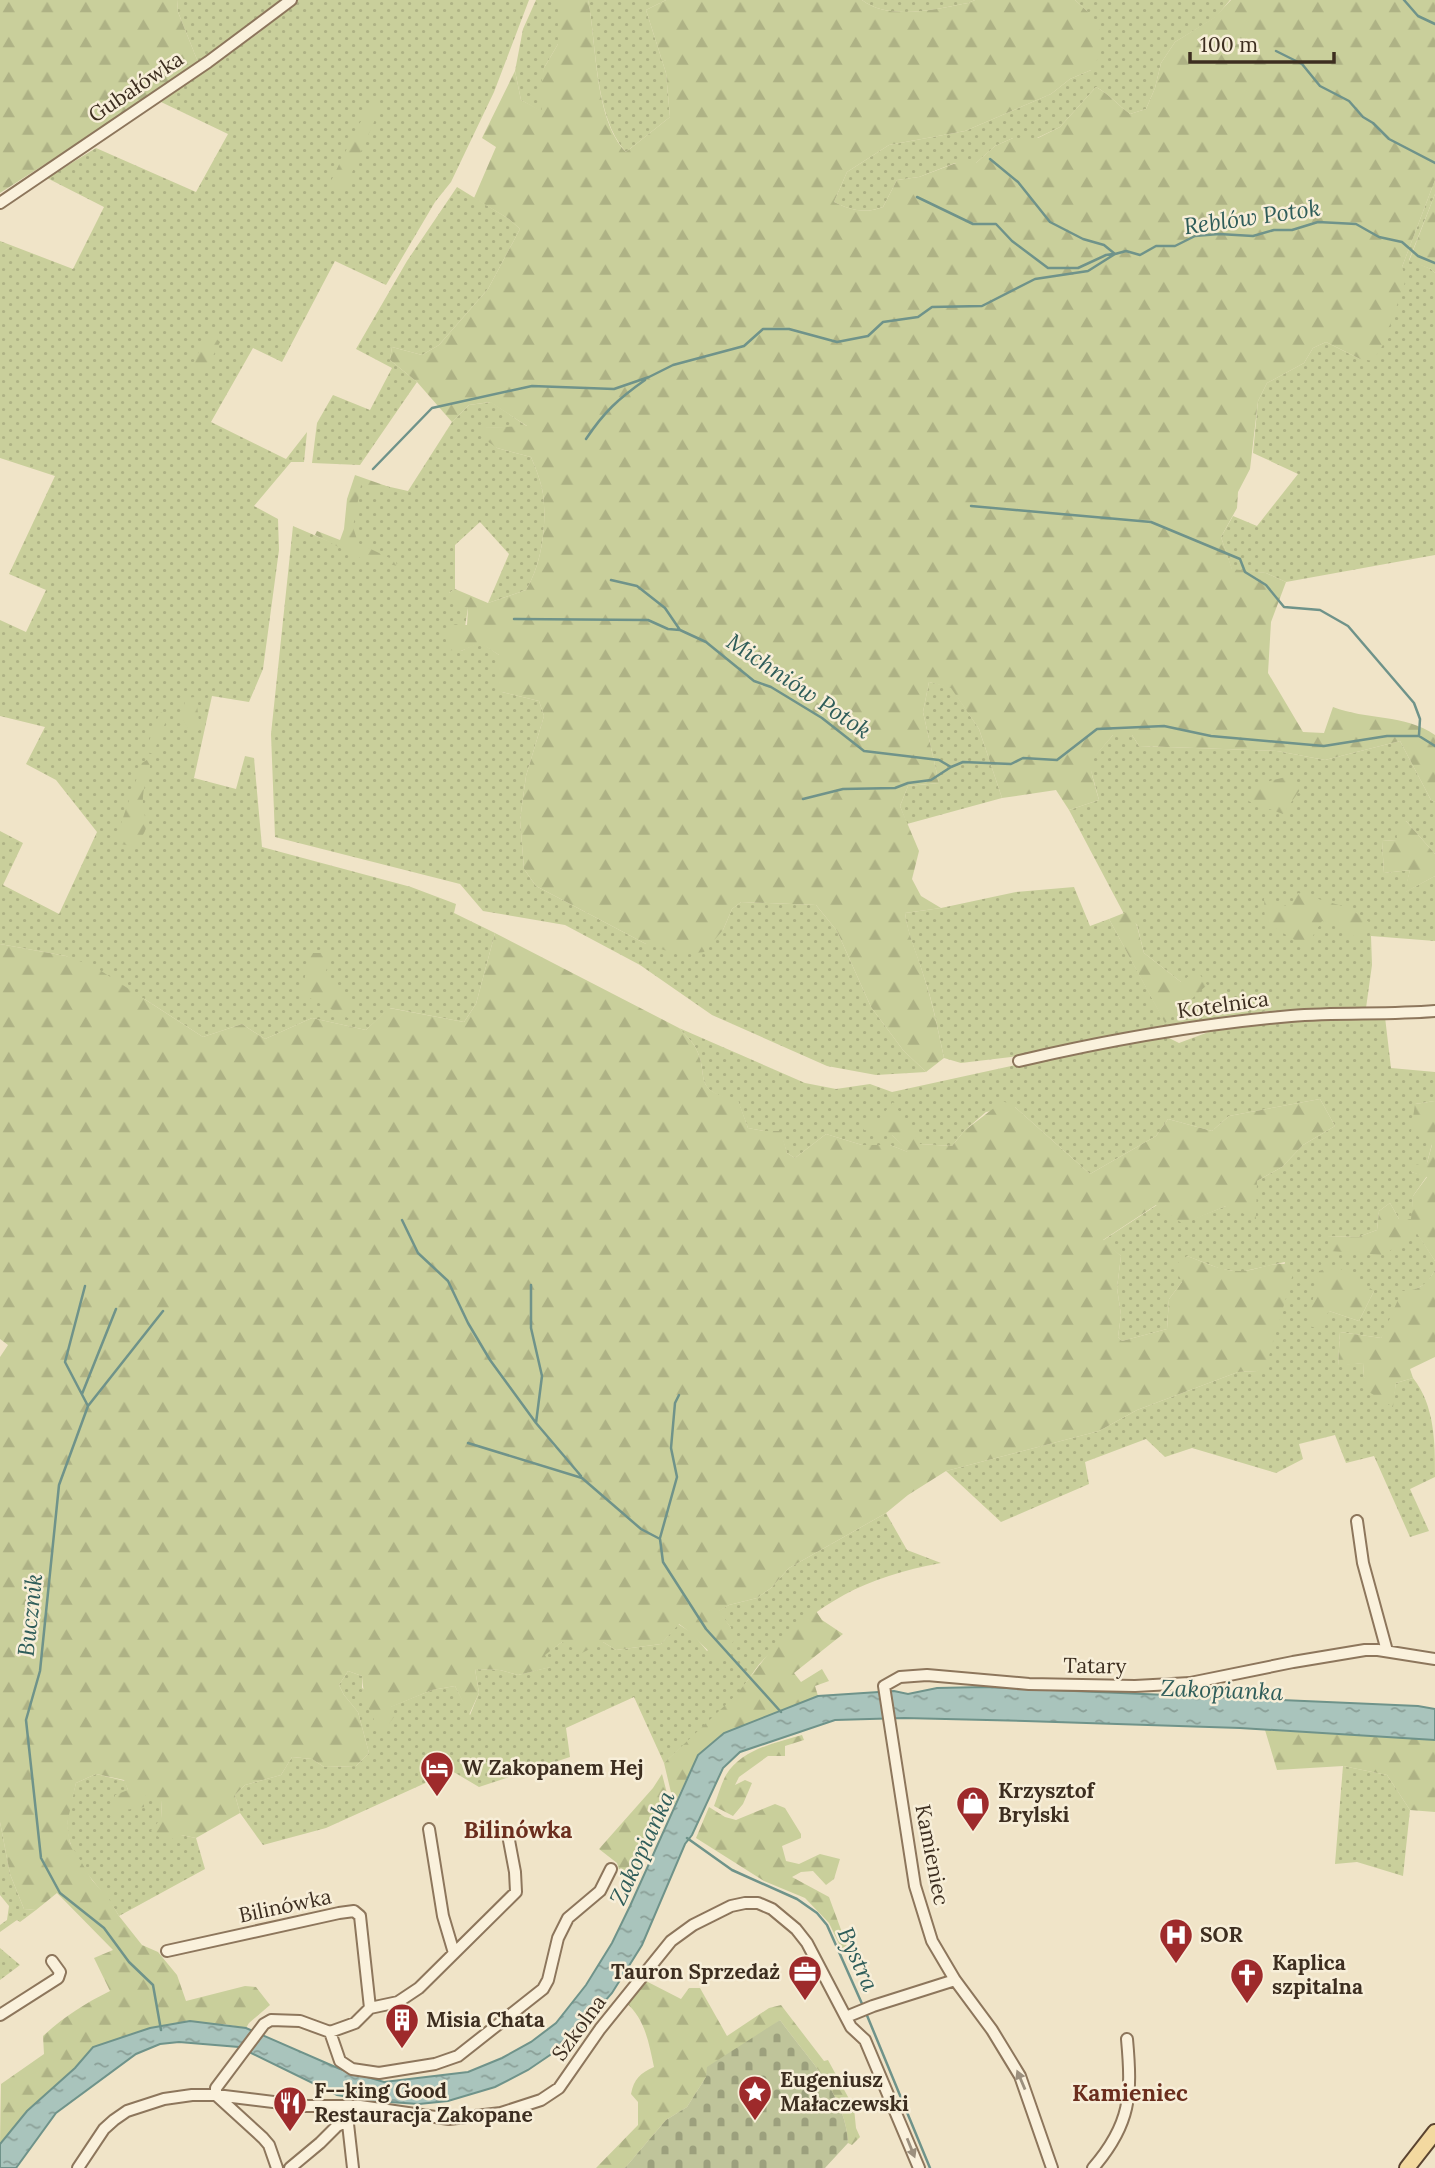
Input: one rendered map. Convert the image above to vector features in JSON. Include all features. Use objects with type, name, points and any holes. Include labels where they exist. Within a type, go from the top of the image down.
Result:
[{"type":"main road","points":[[1407,2168],[1435,2132]]},
{"type":"street","name":"Gubałówka","points":[[0,202],[208,62],[291,0]]},
{"type":"street","name":"Kotelnica","points":[[1019,1060],[1086,1045],[1240,1021],[1295,1015],[1435,1011]]},
{"type":"street","points":[[1357,1521],[1363,1563],[1387,1651]]},
{"type":"street","name":"Tatary","points":[[891,1731],[884,1686],[890,1681],[908,1676],[1064,1685],[1135,1686],[1175,1684],[1349,1653],[1387,1651],[1435,1659]]},
{"type":"street","name":"Kamieniec","points":[[891,1731],[915,1886],[932,1941],[1020,2076],[1052,2168]]},
{"type":"street","points":[[429,1829],[443,1916],[454,1953]]},
{"type":"street","points":[[278,2168],[263,2137],[216,2095],[216,2088],[264,2024],[271,2020],[300,2021],[330,2032],[355,2023],[370,2008],[398,2002],[419,1988],[516,1892],[508,1835]]},
{"type":"street","points":[[330,2032],[340,2061],[352,2069],[379,2073],[435,2064],[457,2056],[543,1989],[548,1980],[558,1938],[568,1918],[600,1891],[611,1869]]},
{"type":"street","name":"Szkolna","points":[[78,2168],[104,2129],[127,2110],[164,2099],[216,2095],[306,2106],[347,2106],[449,2119],[501,2113],[541,2100],[559,2088],[600,2029],[671,1941],[693,1925],[731,1906],[758,1903],[772,1909],[796,1929],[807,1943],[850,2015],[851,2027],[865,2040],[919,2168]]},
{"type":"street","name":"Bilinówka","points":[[167,1951],[354,1911],[360,1916],[370,2008]]},
{"type":"street","points":[[0,2015],[58,1978],[60,1972],[52,1961]]},
{"type":"street","points":[[850,2015],[955,1980]]},
{"type":"street","points":[[1093,2168],[1121,2129],[1129,2103],[1127,2039]]},
{"type":"street","points":[[347,2106],[353,2168]]},
{"type":"street","points":[[290,2168],[337,2126],[348,2121]]},
{"type":"green space","points":[[0,0],[177,0],[178,12],[198,62],[0,193]]},
{"type":"green space","points":[[177,0],[280,0],[198,62],[178,12]]},
{"type":"green space","points":[[297,0],[529,0],[494,92],[451,182],[435,202],[386,285],[335,261],[282,362],[253,348],[211,422],[286,459],[307,432],[304,462],[291,462],[254,506],[278,519],[279,550],[263,669],[249,702],[212,696],[194,778],[236,789],[245,756],[254,758],[262,847],[411,887],[456,904],[454,913],[495,933],[476,1004],[464,1022],[390,1008],[366,1030],[312,1018],[265,1039],[242,1024],[203,1037],[146,1000],[66,956],[0,944],[0,831],[23,843],[3,885],[59,914],[97,832],[56,780],[26,764],[45,727],[0,716],[0,620],[26,632],[46,590],[9,574],[55,476],[0,458],[0,241],[73,269],[104,207],[47,178],[96,148],[196,192],[228,134],[161,102],[259,33]]},
{"type":"green space","points":[[536,0],[558,0],[558,44],[544,68],[542,112],[521,100],[515,71],[523,29]]},
{"type":"green space","points":[[558,0],[588,0],[602,101],[616,138],[626,152],[670,117],[666,73],[646,10],[666,0],[862,0],[885,10],[914,12],[975,0],[1075,0],[1087,11],[1100,30],[1101,54],[1091,70],[1070,79],[1051,94],[965,131],[889,145],[847,172],[834,202],[864,211],[883,207],[897,180],[919,177],[956,163],[976,163],[995,146],[1013,138],[1038,138],[1060,127],[1096,87],[1130,114],[1146,109],[1161,63],[1175,42],[1215,17],[1231,0],[1435,0],[1435,180],[1402,267],[1406,279],[1384,343],[1373,361],[1360,359],[1326,342],[1313,348],[1304,363],[1267,383],[1258,401],[1250,469],[1238,492],[1237,508],[1221,537],[1232,569],[1266,573],[1286,582],[1271,622],[1268,673],[1303,732],[1324,733],[1333,707],[1398,720],[1423,728],[1435,735],[1435,802],[1431,800],[1400,741],[1325,760],[1277,751],[1139,746],[1132,735],[1113,735],[1094,759],[1091,770],[1099,800],[1069,810],[1056,790],[1002,798],[979,729],[951,688],[929,682],[923,712],[939,783],[908,786],[900,806],[919,851],[912,879],[921,896],[941,908],[905,913],[930,997],[944,1058],[926,1072],[903,1050],[871,1007],[837,931],[816,905],[741,902],[732,909],[723,930],[704,952],[679,955],[646,944],[536,886],[524,869],[520,820],[526,776],[544,716],[539,701],[502,692],[496,685],[499,655],[480,643],[461,651],[448,650],[444,631],[455,624],[467,625],[468,608],[448,601],[449,593],[455,589],[488,603],[526,590],[536,568],[544,531],[543,494],[531,457],[497,448],[483,438],[483,428],[527,426],[490,402],[469,405],[452,422],[417,382],[390,360],[392,347],[422,355],[439,345],[488,289],[520,229],[509,219],[474,198],[496,147],[482,138],[515,71],[521,100],[542,111],[539,95],[544,68],[558,44]]},
{"type":"green space","points":[[588,0],[666,0],[646,10],[666,73],[670,117],[626,152],[608,120],[602,100]]},
{"type":"green space","points":[[862,0],[975,0],[942,8],[899,12],[885,10]]},
{"type":"green space","points":[[1075,0],[1230,0],[1216,17],[1175,42],[1161,63],[1146,109],[1130,114],[1096,87],[1060,127],[1037,138],[1013,138],[995,146],[976,163],[955,163],[919,177],[897,180],[883,207],[858,210],[834,202],[847,172],[889,145],[965,131],[1051,94],[1070,79],[1091,70],[1087,11]]},
{"type":"green space","points":[[373,104],[380,108],[343,193],[329,185],[359,124]]},
{"type":"green space","points":[[1435,180],[1435,194],[1409,260],[1435,273],[1435,555],[1286,582],[1266,573],[1232,570],[1221,537],[1233,516],[1257,526],[1298,474],[1253,453],[1258,401],[1267,383],[1304,363],[1313,348],[1326,342],[1360,359],[1402,267]]},
{"type":"green space","points":[[457,187],[509,219],[520,229],[488,289],[439,345],[422,355],[392,347],[390,360],[417,382],[360,465],[312,463],[317,423],[333,395],[370,410],[392,368],[356,349],[407,261]]},
{"type":"green space","points":[[1435,194],[1435,273],[1409,261]]},
{"type":"green space","points":[[213,336],[220,342],[209,364],[198,376],[192,371],[200,348]]},
{"type":"green space","points":[[491,402],[528,427],[484,428],[497,448],[531,457],[541,484],[544,506],[544,531],[539,556],[526,590],[488,603],[509,554],[480,522],[455,545],[455,589],[449,593],[468,608],[461,651],[480,642],[499,655],[502,692],[539,701],[544,716],[526,776],[520,820],[524,869],[536,886],[646,944],[723,930],[732,909],[741,902],[816,905],[837,931],[871,1007],[903,1050],[926,1072],[876,1075],[827,1066],[712,1015],[640,965],[565,925],[483,911],[460,884],[275,837],[271,734],[293,526],[342,547],[355,479],[408,491],[452,422],[469,405]]},
{"type":"green space","points":[[355,475],[389,487],[388,492],[361,485],[353,527],[358,543],[396,561],[397,566],[364,560],[315,535],[317,531],[340,540],[347,499]]},
{"type":"green space","points":[[929,682],[951,687],[979,729],[1002,798],[907,824],[900,806],[908,786],[939,783],[923,712]]},
{"type":"green space","points":[[196,697],[200,730],[191,733],[181,716],[186,698]]},
{"type":"green space","points":[[161,712],[168,716],[153,754],[147,752],[152,731]]},
{"type":"green space","points":[[1113,735],[1132,735],[1139,746],[1277,751],[1325,760],[1400,741],[1431,800],[1435,802],[1435,854],[1406,821],[1398,840],[1382,841],[1384,873],[1410,870],[1405,892],[1435,876],[1435,941],[1371,936],[1372,965],[1366,1008],[1268,1011],[1080,1041],[1011,1057],[961,1063],[944,1058],[930,997],[905,913],[1016,892],[1074,887],[1090,926],[1109,919],[1165,1022],[1181,982],[1144,953],[1137,925],[1124,914],[1069,810],[1099,800],[1090,767],[1093,758]]},
{"type":"green space","points":[[150,758],[143,796],[146,828],[132,846],[120,844],[117,835],[142,763]]},
{"type":"green space","points":[[1286,777],[1302,787],[1283,814],[1248,801],[1257,784]]},
{"type":"green space","points":[[1406,821],[1435,854],[1435,876],[1404,893],[1410,870],[1384,873],[1382,841],[1397,840],[1396,824]]},
{"type":"green space","points":[[1298,893],[1349,908],[1369,922],[1360,940],[1336,925],[1322,921],[1306,947],[1265,922],[1264,898],[1289,907]]},
{"type":"green space","points":[[1129,911],[1137,926],[1144,953],[1181,982],[1197,970],[1207,985],[1165,1023],[1109,919]]},
{"type":"green space","points":[[495,933],[679,1028],[694,1045],[707,1086],[722,1096],[738,1100],[748,1128],[781,1131],[787,1153],[795,1158],[826,1134],[862,1145],[890,1145],[908,1152],[892,1135],[864,1130],[864,1122],[878,1120],[893,1102],[920,1144],[952,1146],[964,1131],[1003,1101],[1015,1107],[1090,1174],[1156,1136],[1168,1119],[1212,1131],[1229,1116],[1320,1099],[1335,1126],[1303,1145],[1282,1167],[1257,1181],[1256,1219],[1226,1206],[1183,1224],[1156,1205],[1103,1240],[1121,1256],[1117,1288],[1121,1315],[1118,1337],[1122,1341],[1167,1329],[1169,1299],[1182,1282],[1174,1266],[1187,1256],[1234,1271],[1282,1264],[1295,1267],[1267,1363],[1257,1371],[1238,1372],[1137,1410],[1099,1431],[946,1471],[908,1495],[886,1513],[789,1568],[771,1588],[757,1598],[729,1605],[719,1611],[735,1639],[720,1660],[679,1624],[661,1644],[616,1650],[603,1642],[582,1653],[562,1642],[545,1655],[551,1667],[518,1675],[500,1670],[475,1669],[479,1693],[469,1715],[455,1686],[432,1690],[391,1707],[394,1717],[382,1733],[368,1706],[362,1676],[348,1671],[339,1685],[358,1712],[369,1753],[356,1766],[324,1767],[312,1759],[292,1757],[281,1775],[245,1785],[235,1795],[240,1813],[196,1838],[181,1835],[165,1842],[151,1831],[161,1818],[162,1801],[146,1793],[144,1807],[113,1812],[115,1795],[128,1790],[124,1780],[96,1774],[76,1783],[67,1824],[70,1843],[92,1880],[142,1945],[158,1952],[177,1975],[186,2001],[245,1986],[256,1987],[270,2005],[246,2028],[224,2024],[150,2028],[93,2047],[75,2068],[27,2111],[0,2144],[1,2084],[44,2054],[43,2036],[51,2029],[75,2011],[110,1991],[94,1958],[113,1950],[57,1893],[36,1910],[24,1909],[10,1874],[0,1822],[0,1357],[8,1345],[0,1339],[0,944],[66,956],[95,967],[203,1037],[242,1024],[265,1039],[312,1018],[366,1030],[389,1008],[464,1022],[476,1004]]},
{"type":"green space","points":[[309,953],[334,953],[323,977],[353,1001],[348,1018],[302,994]]},
{"type":"green space","points":[[1385,1017],[1391,1068],[1435,1072],[1435,1101],[1415,1104],[1432,1144],[1427,1163],[1411,1172],[1427,1176],[1413,1196],[1412,1219],[1399,1219],[1390,1203],[1379,1211],[1377,1230],[1358,1237],[1328,1236],[1331,1251],[1416,1231],[1435,1261],[1435,1270],[1427,1283],[1412,1291],[1381,1338],[1340,1332],[1338,1365],[1363,1363],[1364,1377],[1392,1406],[1396,1383],[1413,1378],[1426,1400],[1434,1438],[1435,1477],[1410,1489],[1429,1531],[1410,1537],[1374,1456],[1346,1463],[1335,1435],[1299,1444],[1303,1459],[1276,1473],[1192,1448],[1165,1457],[1146,1439],[1085,1462],[1089,1484],[1001,1522],[946,1471],[1099,1431],[1137,1410],[1238,1372],[1257,1371],[1285,1262],[1240,1272],[1221,1269],[1187,1256],[1182,1282],[1169,1299],[1167,1329],[1122,1341],[1118,1337],[1121,1315],[1117,1288],[1121,1256],[1102,1241],[1157,1205],[1183,1223],[1226,1206],[1257,1181],[1282,1167],[1303,1145],[1335,1126],[1320,1099],[1229,1116],[1212,1131],[1168,1119],[1156,1136],[1090,1174],[1015,1107],[986,1112],[964,1131],[952,1146],[920,1144],[892,1135],[910,1153],[890,1145],[862,1145],[826,1134],[795,1158],[787,1153],[780,1131],[748,1128],[738,1101],[722,1097],[707,1086],[694,1045],[679,1028],[805,1083],[836,1089],[870,1084],[892,1092],[1094,1048],[1167,1037],[1179,1043],[1214,1030],[1276,1021]],"holes":[[[1374,1291],[1359,1321],[1329,1311]]]},
{"type":"green space","points":[[1435,1101],[1435,1261],[1416,1232],[1384,1255],[1330,1251],[1327,1236],[1358,1237],[1377,1230],[1379,1211],[1390,1203],[1399,1219],[1411,1219],[1413,1196],[1427,1177],[1411,1172],[1414,1165],[1427,1163],[1432,1145],[1411,1132],[1415,1104]]},
{"type":"green space","points":[[1335,1266],[1374,1291],[1359,1321],[1329,1311],[1319,1328],[1307,1326],[1319,1271]]},
{"type":"green space","points":[[1435,1270],[1435,1357],[1410,1369],[1413,1378],[1396,1383],[1393,1407],[1369,1392],[1363,1363],[1338,1366],[1340,1332],[1381,1338],[1402,1291],[1422,1286]]},
{"type":"green space","points":[[886,1513],[907,1550],[941,1563],[866,1584],[824,1607],[785,1638],[761,1663],[735,1697],[664,1763],[634,1697],[566,1728],[570,1757],[479,1787],[452,1771],[326,1828],[263,1845],[240,1813],[235,1795],[245,1785],[281,1775],[292,1757],[312,1759],[324,1767],[356,1766],[369,1753],[358,1712],[339,1685],[348,1671],[362,1676],[362,1688],[390,1707],[432,1690],[455,1686],[470,1715],[479,1693],[475,1669],[500,1670],[518,1675],[550,1667],[544,1655],[562,1642],[603,1642],[616,1650],[661,1644],[678,1624],[692,1633],[707,1651],[731,1628],[718,1611],[729,1605],[757,1598],[771,1588],[789,1568]]},
{"type":"green space","points":[[816,1611],[822,1620],[843,1634],[794,1673],[801,1682],[822,1669],[829,1681],[815,1686],[818,1696],[724,1733],[698,1755],[674,1805],[664,1763],[737,1694],[786,1631]]},
{"type":"green space","points":[[1265,1730],[1435,1740],[1435,1812],[1410,1810],[1387,1775],[1343,1766],[1277,1770]]},
{"type":"green space","points":[[802,1735],[804,1740],[785,1746],[785,1756],[768,1756],[739,1777],[735,1785],[745,1780],[752,1783],[743,1804],[733,1816],[714,1806],[726,1775],[741,1759],[770,1744]]},
{"type":"green space","points":[[1343,1766],[1387,1775],[1410,1810],[1403,1876],[1357,1862],[1335,1864]]},
{"type":"green space","points":[[96,1774],[125,1781],[128,1790],[146,1792],[162,1800],[161,1818],[181,1835],[196,1838],[205,1869],[119,1916],[80,1863],[69,1839],[67,1821],[76,1783]]},
{"type":"green space","points":[[662,1774],[670,1805],[630,1887],[625,1889],[617,1863],[599,1849],[653,1788]]},
{"type":"green space","points":[[775,1804],[785,1808],[801,1834],[801,1838],[782,1846],[786,1861],[799,1864],[820,1854],[840,1859],[834,1879],[826,1885],[813,1871],[801,1872],[792,1877],[829,1897],[847,1946],[842,1950],[829,1923],[805,1898],[764,1881],[696,1838],[709,1807],[736,1820]]},
{"type":"green space","points":[[0,1822],[10,1874],[24,1909],[36,1910],[0,1932],[0,1925],[7,1920],[9,1906],[0,1895]]},
{"type":"green space","points":[[0,1948],[20,1965],[0,1980]]},
{"type":"green space","points":[[644,1980],[681,1999],[689,1988],[700,1988],[727,2036],[769,2008],[781,2005],[824,2061],[828,2060],[854,2108],[860,2137],[852,2145],[848,2143],[846,2125],[833,2093],[780,2020],[706,2077],[687,2107],[666,2120],[625,2168],[596,2168],[638,2125],[638,2102],[631,2094],[632,2089],[638,2077],[654,2067],[642,2024],[626,2003]]},
{"type":"green space","points":[[780,2020],[823,2077],[833,2093],[846,2125],[848,2143],[825,2168],[625,2168],[666,2120],[687,2107],[706,2077],[707,2067]]},
{"type":"water","points":[[984,1687],[1418,1706],[1435,1709],[1435,1740],[1240,1728],[904,1718],[835,1720],[740,1752],[723,1768],[692,1835],[685,1844],[642,1945],[612,1993],[578,2032],[528,2070],[495,2087],[448,2101],[419,2104],[374,2101],[337,2095],[239,2047],[179,2042],[160,2044],[136,2054],[56,2113],[16,2168],[0,2168],[0,2144],[27,2111],[75,2068],[93,2047],[150,2028],[190,2021],[246,2028],[340,2069],[384,2082],[468,2072],[502,2058],[531,2042],[556,2023],[586,1985],[612,1943],[698,1755],[724,1733],[818,1696],[894,1691],[908,1694],[937,1688]]},
{"type":"waterway","points":[[1404,0],[1418,16],[1435,24]]},
{"type":"waterway","points":[[1276,51],[1302,64],[1320,86],[1349,101],[1389,139],[1435,163]]},
{"type":"waterway","points":[[990,159],[1018,182],[1050,222],[1083,239],[1104,245],[1115,254]]},
{"type":"waterway","points":[[917,197],[973,224],[996,224],[1012,241],[1048,268],[1078,268],[1113,254]]},
{"type":"waterway","name":"Reblów Potok","points":[[373,469],[432,408],[532,386],[614,389],[673,365],[744,346],[763,329],[789,329],[837,342],[868,336],[883,322],[918,317],[932,307],[982,306],[1035,279],[1088,271],[1115,254],[1126,251],[1140,255],[1156,246],[1175,246],[1195,236],[1253,236],[1274,230],[1292,230],[1318,222],[1356,224],[1379,237],[1402,242],[1418,256],[1435,263]]},
{"type":"waterway","points":[[586,439],[612,406],[645,380]]},
{"type":"waterway","points":[[971,506],[1151,522],[1240,559],[1245,572],[1266,585],[1284,607],[1320,610],[1348,626],[1414,703],[1420,719],[1419,735]]},
{"type":"waterway","name":"Michniów Potok","points":[[611,580],[637,586],[665,608],[680,630],[706,642],[754,681],[771,687],[822,718],[864,751],[939,760],[951,767],[963,762],[1011,764],[1023,758],[1057,760],[1097,729],[1164,726],[1211,736],[1324,746],[1387,736],[1419,736],[1435,746]]},
{"type":"waterway","points":[[514,619],[648,620],[668,629],[680,630]]},
{"type":"waterway","points":[[803,799],[843,789],[895,788],[931,780],[951,767]]},
{"type":"waterway","points":[[402,1220],[418,1253],[448,1281],[490,1360],[536,1423],[581,1476]]},
{"type":"waterway","points":[[531,1285],[531,1328],[542,1376],[536,1423]]},
{"type":"waterway","points":[[85,1286],[65,1362],[88,1406]]},
{"type":"waterway","points":[[82,1394],[116,1309]]},
{"type":"waterway","name":"Bucznik","points":[[161,2030],[153,1985],[129,1962],[104,1928],[60,1893],[41,1858],[26,1720],[40,1671],[59,1485],[88,1406],[163,1311]]},
{"type":"waterway","points":[[660,1538],[677,1477],[671,1448],[675,1403],[679,1395]]},
{"type":"waterway","points":[[468,1443],[582,1478],[641,1529],[660,1539],[663,1562],[706,1629],[781,1712]]},
{"type":"waterway","name":"Bystra","points":[[687,1838],[732,1870],[797,1899],[817,1913],[827,1925],[863,2006]]},
{"type":"waterway","name":"Bystra","points":[[866,2013],[930,2168]]},
{"type":"place","name":"W Zakopanem Hej","points":[[437,1798]]},
{"type":"place","name":"Krzysztof Brylski","points":[[973,1833]]},
{"type":"place","name":"SOR","points":[[1176,1965]]},
{"type":"place","name":"Tauron Sprzedaż","points":[[805,2002]]},
{"type":"place","name":"Kaplica szpitalna","points":[[1247,2005]]},
{"type":"place","name":"Misia Chata","points":[[402,2050]]},
{"type":"place","name":"Eugeniusz Małaczewski","points":[[755,2122]]},
{"type":"place","name":"F--king Good Restauracja Zakopane","points":[[290,2133]]},
{"type":"district","name":"Bilinówka","points":[[518,1830]]},
{"type":"district","name":"Kamieniec","points":[[1130,2093]]},
{"type":"water label","name":"Zakopianka","points":[[1222,1690]]},
{"type":"water label","name":"Zakopianka","points":[[642,1848]]}]
